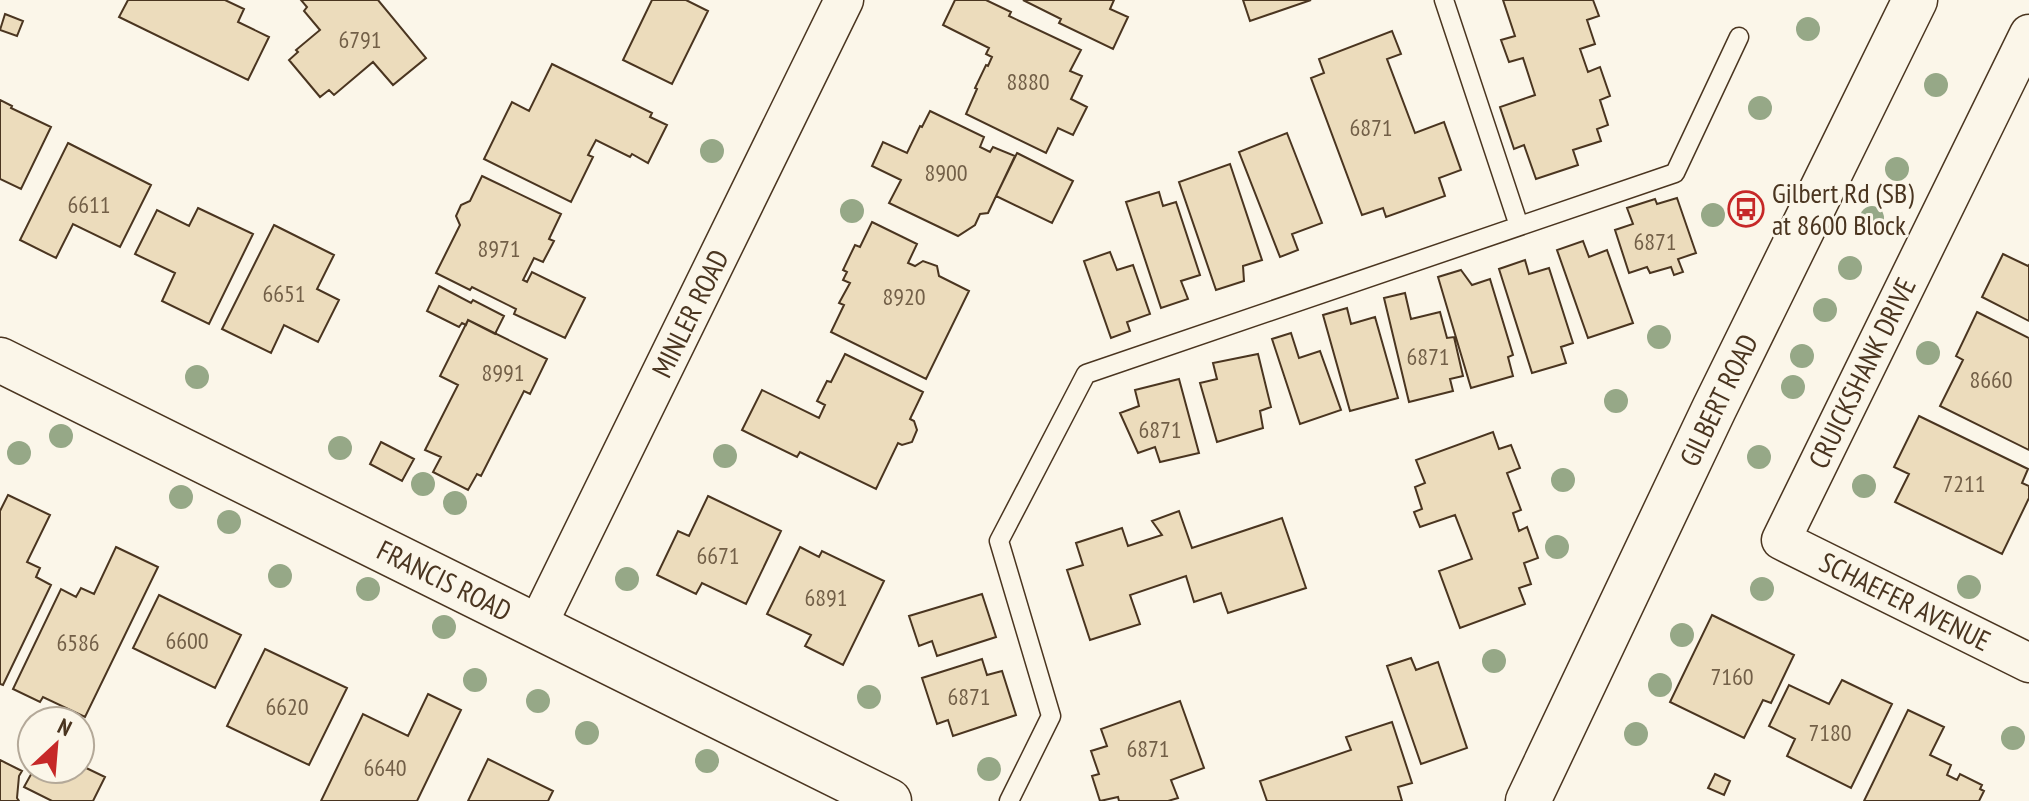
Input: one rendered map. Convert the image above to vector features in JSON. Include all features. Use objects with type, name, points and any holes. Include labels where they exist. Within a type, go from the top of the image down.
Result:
[{"type":"street","name":"MINLER ROAD","points":[[537,626],[844,0]]},
{"type":"street","name":"GILBERT ROAD","points":[[1528,801],[1714,409],[1915,0]]},
{"type":"street","name":"CRUICKSHANK DRIVE","points":[[1781,540],[2029,34]]},
{"type":"street","name":"FRANCIS ROAD","points":[[0,360],[889,801]]},
{"type":"street","name":"SCHAEFER AVENUE","points":[[1781,540],[2029,663]]},
{"type":"lane","points":[[1444,0],[1519,226]]},
{"type":"lane","points":[[1009,801],[1051,716],[999,541],[1086,374],[1675,173],[1739,37]]},
{"type":"building","points":[[128,0],[225,0],[244,9],[238,22],[269,37],[248,80],[119,17]]},
{"type":"building","points":[[301,0],[378,0],[426,58],[393,85],[373,62],[334,95],[329,90],[320,97],[289,60],[320,30],[304,11],[307,7]]},
{"type":"building","points":[[652,0],[686,0],[708,11],[672,84],[623,60]]},
{"type":"building","points":[[955,0],[986,0],[1011,12],[1009,16],[1081,50],[1070,71],[1082,76],[1071,99],[1087,107],[1073,135],[1058,128],[1046,153],[966,114],[975,88],[992,57],[986,54],[989,48],[943,25]]},
{"type":"building","points":[[1023,0],[1114,0],[1110,9],[1128,17],[1113,49],[1059,23],[1061,19]]},
{"type":"building","points":[[1243,0],[1311,0],[1250,21]]},
{"type":"building","points":[[1503,0],[1593,0],[1599,16],[1587,20],[1595,44],[1580,49],[1588,72],[1600,67],[1610,96],[1600,100],[1608,125],[1597,129],[1601,141],[1573,150],[1578,165],[1536,179],[1524,145],[1514,149],[1500,107],[1535,95],[1523,58],[1509,62],[1501,40],[1515,36]]},
{"type":"building","points":[[5,14],[23,21],[17,36],[0,30]]},
{"type":"building","points":[[1392,31],[1401,54],[1387,59],[1415,133],[1444,122],[1461,170],[1439,178],[1445,196],[1386,217],[1383,208],[1362,215],[1311,78],[1324,73],[1319,59]]},
{"type":"building","points":[[552,64],[652,113],[650,117],[667,125],[648,163],[596,140],[588,155],[593,157],[571,202],[484,159],[512,102],[529,111]]},
{"type":"building","points":[[0,100],[51,127],[21,189],[0,179]]},
{"type":"building","points":[[930,111],[984,137],[980,147],[990,152],[993,147],[1015,156],[988,213],[980,214],[975,225],[958,236],[889,203],[901,180],[872,166],[883,142],[907,153]]},
{"type":"building","points":[[1287,133],[1322,223],[1292,234],[1298,250],[1280,257],[1239,152]]},
{"type":"building","points":[[68,143],[151,185],[120,247],[73,224],[56,258],[20,240]]},
{"type":"building","points":[[1017,153],[1073,181],[1052,223],[996,196]]},
{"type":"building","points":[[1230,164],[1262,260],[1243,266],[1244,281],[1216,290],[1179,182]]},
{"type":"building","points":[[482,176],[561,214],[549,239],[554,241],[543,262],[534,258],[523,280],[527,282],[532,272],[585,298],[565,338],[514,314],[516,309],[436,273],[460,225],[456,216],[461,205],[470,201]]},
{"type":"building","points":[[1159,192],[1163,206],[1176,202],[1200,275],[1181,281],[1188,299],[1161,308],[1126,202]]},
{"type":"building","points":[[1677,198],[1696,253],[1678,259],[1683,272],[1674,275],[1671,267],[1650,273],[1647,267],[1629,273],[1615,230],[1633,224],[1627,208],[1655,199],[1657,204]]},
{"type":"building","points":[[198,208],[253,234],[209,324],[162,301],[175,273],[135,254],[157,210],[189,226]]},
{"type":"building","points":[[872,222],[917,244],[908,263],[915,266],[923,261],[937,266],[939,276],[969,291],[926,379],[831,332],[844,305],[839,303],[850,283],[843,280],[847,272],[843,270],[855,245],[860,247]]},
{"type":"building","points":[[274,225],[334,255],[317,289],[339,300],[318,342],[284,325],[271,353],[222,329]]},
{"type":"building","points":[[1583,241],[1589,257],[1607,250],[1633,323],[1588,338],[1557,250]]},
{"type":"building","points":[[1110,252],[1117,270],[1133,265],[1150,314],[1127,322],[1130,331],[1111,338],[1084,261]]},
{"type":"building","points":[[2003,254],[2029,265],[2029,321],[1982,297]]},
{"type":"building","points":[[1525,260],[1529,274],[1549,268],[1573,343],[1561,347],[1566,363],[1532,373],[1499,269]]},
{"type":"building","points":[[1461,270],[1472,285],[1490,279],[1513,355],[1508,357],[1513,376],[1471,388],[1438,277]]},
{"type":"building","points":[[439,286],[504,316],[495,334],[468,320],[466,325],[462,323],[459,327],[427,311]]},
{"type":"building","points":[[1405,293],[1411,319],[1440,312],[1447,338],[1454,337],[1463,376],[1450,379],[1453,391],[1409,402],[1384,298]]},
{"type":"building","points":[[1347,308],[1351,324],[1375,317],[1398,398],[1350,411],[1323,315]]},
{"type":"building","points":[[1977,312],[2029,338],[2029,450],[1940,406],[1963,360],[1956,356]]},
{"type":"building","points":[[468,320],[547,359],[530,394],[524,391],[481,476],[477,474],[468,490],[433,472],[441,457],[425,450],[458,385],[440,376]]},
{"type":"building","points":[[1291,333],[1299,358],[1320,351],[1341,410],[1300,424],[1272,339]]},
{"type":"building","points":[[845,354],[923,392],[910,419],[917,430],[912,442],[898,443],[876,489],[800,452],[797,457],[742,430],[762,390],[819,418],[825,405],[817,401]]},
{"type":"building","points":[[1258,354],[1271,407],[1260,411],[1263,428],[1217,442],[1200,383],[1217,379],[1213,363]]},
{"type":"building","points":[[1179,379],[1199,453],[1160,462],[1155,447],[1138,453],[1120,413],[1139,406],[1135,390]]},
{"type":"building","points":[[1919,416],[2028,469],[2022,483],[2029,486],[2029,498],[2002,554],[1895,502],[1909,474],[1894,467]]},
{"type":"building","points":[[1493,432],[1499,449],[1511,445],[1520,468],[1507,473],[1521,510],[1513,513],[1519,531],[1527,527],[1538,558],[1524,563],[1531,584],[1519,588],[1525,604],[1460,628],[1439,571],[1472,559],[1455,515],[1420,527],[1414,512],[1422,509],[1415,487],[1425,483],[1416,460]]},
{"type":"building","points":[[381,442],[414,459],[402,481],[370,464]]},
{"type":"building","points":[[8,495],[50,515],[27,562],[40,568],[36,577],[51,585],[3,685],[0,684],[0,511]]},
{"type":"building","points":[[708,496],[781,531],[746,604],[702,583],[696,594],[657,575],[678,531],[689,536]]},
{"type":"building","points":[[1179,511],[1192,548],[1282,518],[1306,588],[1228,613],[1221,593],[1194,602],[1186,576],[1130,595],[1140,624],[1090,640],[1067,570],[1083,565],[1076,543],[1122,528],[1128,546],[1162,535],[1152,521]]},
{"type":"building","points":[[116,547],[158,567],[91,705],[60,705],[43,697],[40,702],[13,689],[61,589],[76,597],[81,588],[94,594]]},
{"type":"building","points":[[800,547],[819,557],[822,551],[884,581],[843,665],[805,646],[811,635],[767,614]]},
{"type":"building","points":[[982,594],[996,637],[937,656],[932,641],[919,646],[909,616]]},
{"type":"building","points":[[159,595],[241,635],[215,688],[133,648]]},
{"type":"building","points":[[1712,615],[1794,655],[1771,703],[1763,700],[1744,738],[1670,702]]},
{"type":"building","points":[[265,649],[347,688],[309,765],[227,726]]},
{"type":"building","points":[[1411,658],[1416,670],[1438,662],[1467,748],[1421,764],[1387,666]]},
{"type":"building","points":[[982,659],[987,675],[1002,671],[1016,715],[953,736],[948,720],[937,724],[922,678]]},
{"type":"building","points":[[1842,680],[1892,704],[1851,788],[1787,756],[1795,739],[1769,726],[1789,685],[1829,704]]},
{"type":"building","points":[[428,694],[461,710],[417,801],[321,801],[363,714],[408,736]]},
{"type":"building","points":[[1180,701],[1204,768],[1171,780],[1178,798],[1168,801],[1119,801],[1118,797],[1100,801],[1092,776],[1099,774],[1091,751],[1107,746],[1101,729]]},
{"type":"building","points":[[1908,710],[1944,727],[1930,755],[1951,765],[1947,775],[1957,780],[1960,774],[1982,785],[1980,789],[1984,791],[1979,801],[1864,801]]},
{"type":"building","points":[[1392,722],[1412,783],[1398,787],[1402,801],[1267,801],[1260,781],[1351,750],[1346,737]]},
{"type":"building","points":[[488,759],[553,791],[548,801],[468,801]]},
{"type":"building","points":[[0,760],[16,768],[19,801],[0,801]]},
{"type":"building","points":[[96,773],[105,777],[93,801],[52,801],[24,787],[96,785]]},
{"type":"building","points":[[1715,774],[1730,781],[1724,795],[1708,788]]},
{"type":"place","name":"Gilbert Rd (SB) at 8600 Block","points":[[1746,209]]}]
